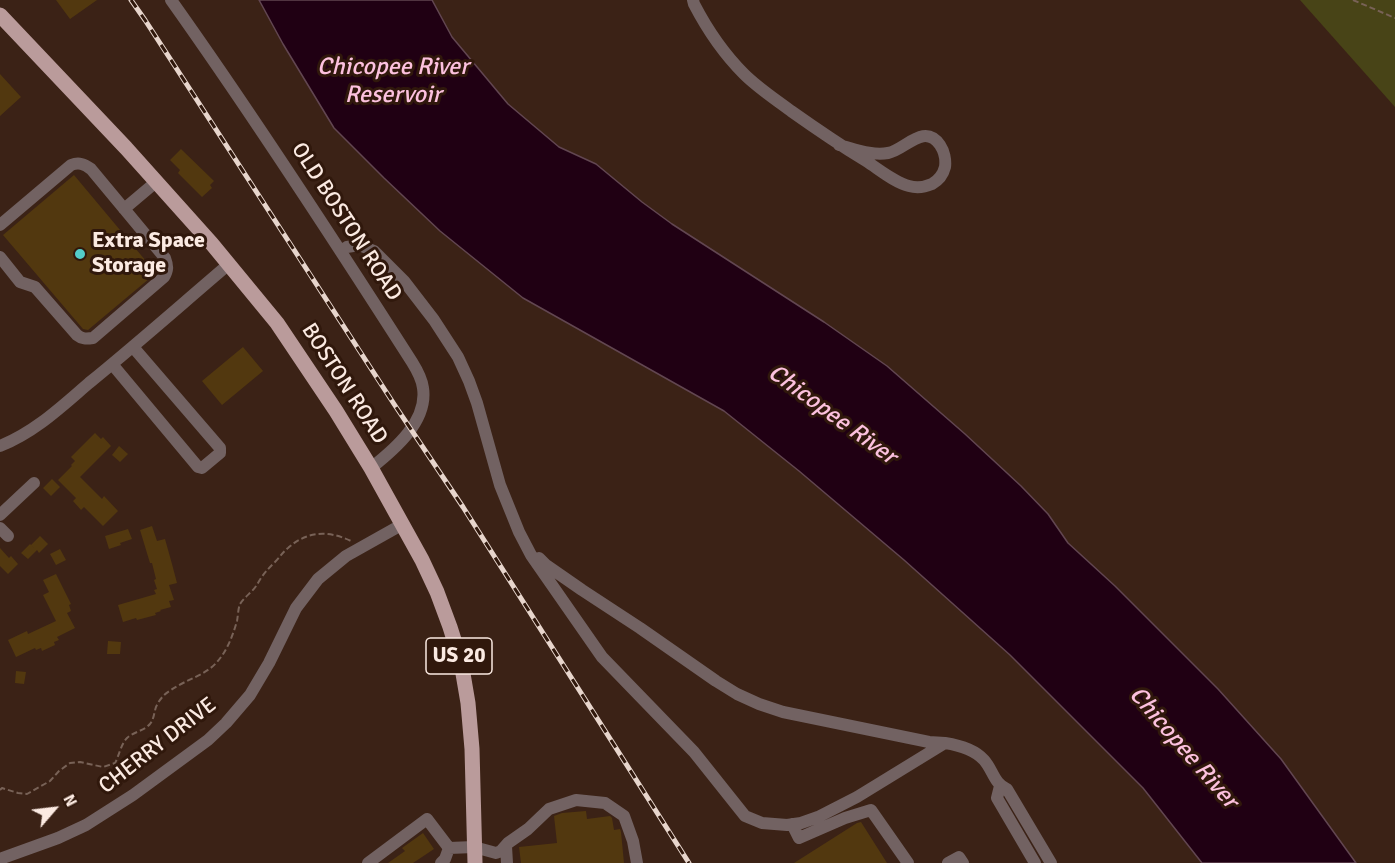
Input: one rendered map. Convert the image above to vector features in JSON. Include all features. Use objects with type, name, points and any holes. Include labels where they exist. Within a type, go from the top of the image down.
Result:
[{"type":"main road","name":"BOSTON ROAD","points":[[0,15],[126,148],[212,244],[277,324],[336,411],[403,524],[437,592],[461,662],[468,703],[472,749],[474,855]]},
{"type":"street","name":"OLD BOSTON ROAD","points":[[171,0],[341,251],[421,379],[423,399],[416,421],[403,440],[371,468]]},
{"type":"street","points":[[693,0],[710,34],[745,75],[770,96],[839,145],[886,175],[911,187],[934,183],[941,177],[946,162],[939,144],[931,137],[915,138],[888,153],[866,152],[839,145]]},
{"type":"street","points":[[0,225],[71,165],[84,164],[91,169],[165,258],[167,272],[93,338],[88,339],[77,335],[35,287],[20,282],[0,257]]},
{"type":"street","points":[[124,209],[156,182]]},
{"type":"street","points":[[341,251],[354,245],[374,251],[404,281],[446,338],[469,381],[500,485],[527,546],[602,657],[694,752],[745,816],[762,823],[801,823],[857,797],[945,743]]},
{"type":"street","points":[[0,446],[29,432],[133,347],[228,264]]},
{"type":"street","points":[[112,364],[198,467],[202,468],[220,453],[220,448],[133,347]]},
{"type":"street","points":[[0,514],[34,483]]},
{"type":"street","name":"CHERRY DRIVE","points":[[0,859],[86,825],[133,795],[208,740],[250,695],[269,663],[296,608],[307,593],[332,567],[362,546],[403,524]]},
{"type":"street","points":[[527,546],[546,565],[737,694],[791,714],[929,742],[955,745],[983,759],[1000,786],[1007,789],[1050,863]]},
{"type":"street","points":[[1000,786],[997,798],[1035,863]]},
{"type":"street","points":[[368,863],[427,819],[449,848],[474,855],[501,851],[549,809],[576,800],[604,803],[624,816],[633,841],[637,863]]},
{"type":"street","points":[[792,824],[799,838],[845,818],[872,810],[908,863]]},
{"type":"street","points":[[506,846],[507,863]]},
{"type":"street","points":[[441,863],[449,848]]},
{"type":"street","points":[[948,863],[958,857],[963,863]]},
{"type":"path","points":[[1353,0],[1395,18]]},
{"type":"path","points":[[0,790],[2,788],[18,794],[27,794],[50,781],[70,763],[80,762],[103,767],[115,763],[128,737],[149,726],[162,697],[192,677],[216,665],[234,630],[239,606],[268,568],[286,550],[297,541],[310,535],[327,533],[346,538],[362,546]]},
{"type":"shaded area","points":[[1300,0],[1395,0],[1395,107]]},
{"type":"water","points":[[259,0],[432,0],[452,37],[508,104],[559,147],[596,164],[672,224],[824,322],[887,366],[1021,486],[1048,514],[1068,543],[1115,586],[1218,689],[1281,759],[1356,863],[1202,863],[1143,788],[1010,655],[904,560],[799,471],[724,411],[523,298],[440,231],[334,128]]},
{"type":"building","points":[[56,0],[97,0],[70,19]]},
{"type":"building","points":[[0,74],[21,97],[0,116]]},
{"type":"building","points":[[181,149],[214,181],[210,185],[212,188],[202,197],[178,173],[180,170],[170,160]]},
{"type":"building","name":"Extra Space Storage","points":[[74,175],[156,273],[88,330],[83,329],[3,235]]},
{"type":"building","points":[[243,347],[263,371],[222,405],[202,381]]},
{"type":"building","points":[[95,433],[101,439],[103,437],[111,446],[80,477],[102,499],[104,496],[118,511],[103,526],[84,507],[81,510],[73,501],[76,498],[58,480],[75,461],[71,457]]},
{"type":"building","points":[[119,446],[128,454],[120,462],[112,455]]},
{"type":"building","points":[[52,479],[60,487],[51,496],[43,488]]},
{"type":"building","points":[[152,526],[157,541],[165,539],[177,583],[169,585],[174,600],[169,601],[171,607],[160,610],[155,613],[156,615],[123,622],[118,605],[156,594],[154,580],[156,579],[152,563],[150,563],[140,530]]},
{"type":"building","points":[[128,529],[132,539],[109,549],[105,536]]},
{"type":"building","points":[[40,536],[48,544],[28,559],[21,553]]},
{"type":"building","points":[[0,548],[18,564],[8,574],[0,566]]},
{"type":"building","points":[[60,549],[66,560],[56,565],[50,554]]},
{"type":"building","points":[[56,574],[71,604],[69,605],[71,611],[67,613],[75,628],[57,637],[59,640],[54,642],[55,645],[42,651],[41,648],[36,650],[35,648],[16,657],[8,640],[56,621],[43,595],[49,592],[43,580]]},
{"type":"building","points":[[108,641],[121,642],[120,654],[107,654]]},
{"type":"building","points":[[16,671],[26,672],[24,684],[15,683]]},
{"type":"building","points":[[586,811],[587,819],[610,816],[612,818],[614,830],[620,829],[621,832],[624,863],[521,863],[519,847],[557,843],[554,816]]},
{"type":"building","points":[[861,822],[887,863],[794,863],[857,823]]},
{"type":"building","points":[[423,833],[434,849],[413,863],[388,863],[405,851],[402,848]]},
{"type":"railway","points":[[131,0],[463,507],[689,863]]},
{"type":"place","name":"Extra Space Storage","points":[[80,254]]},
{"type":"water label","name":"Chicopee River Reservoir","points":[[393,82]]},
{"type":"water label","name":"Chicopee River","points":[[832,415]]},
{"type":"water label","name":"Chicopee River","points":[[1183,748]]}]
